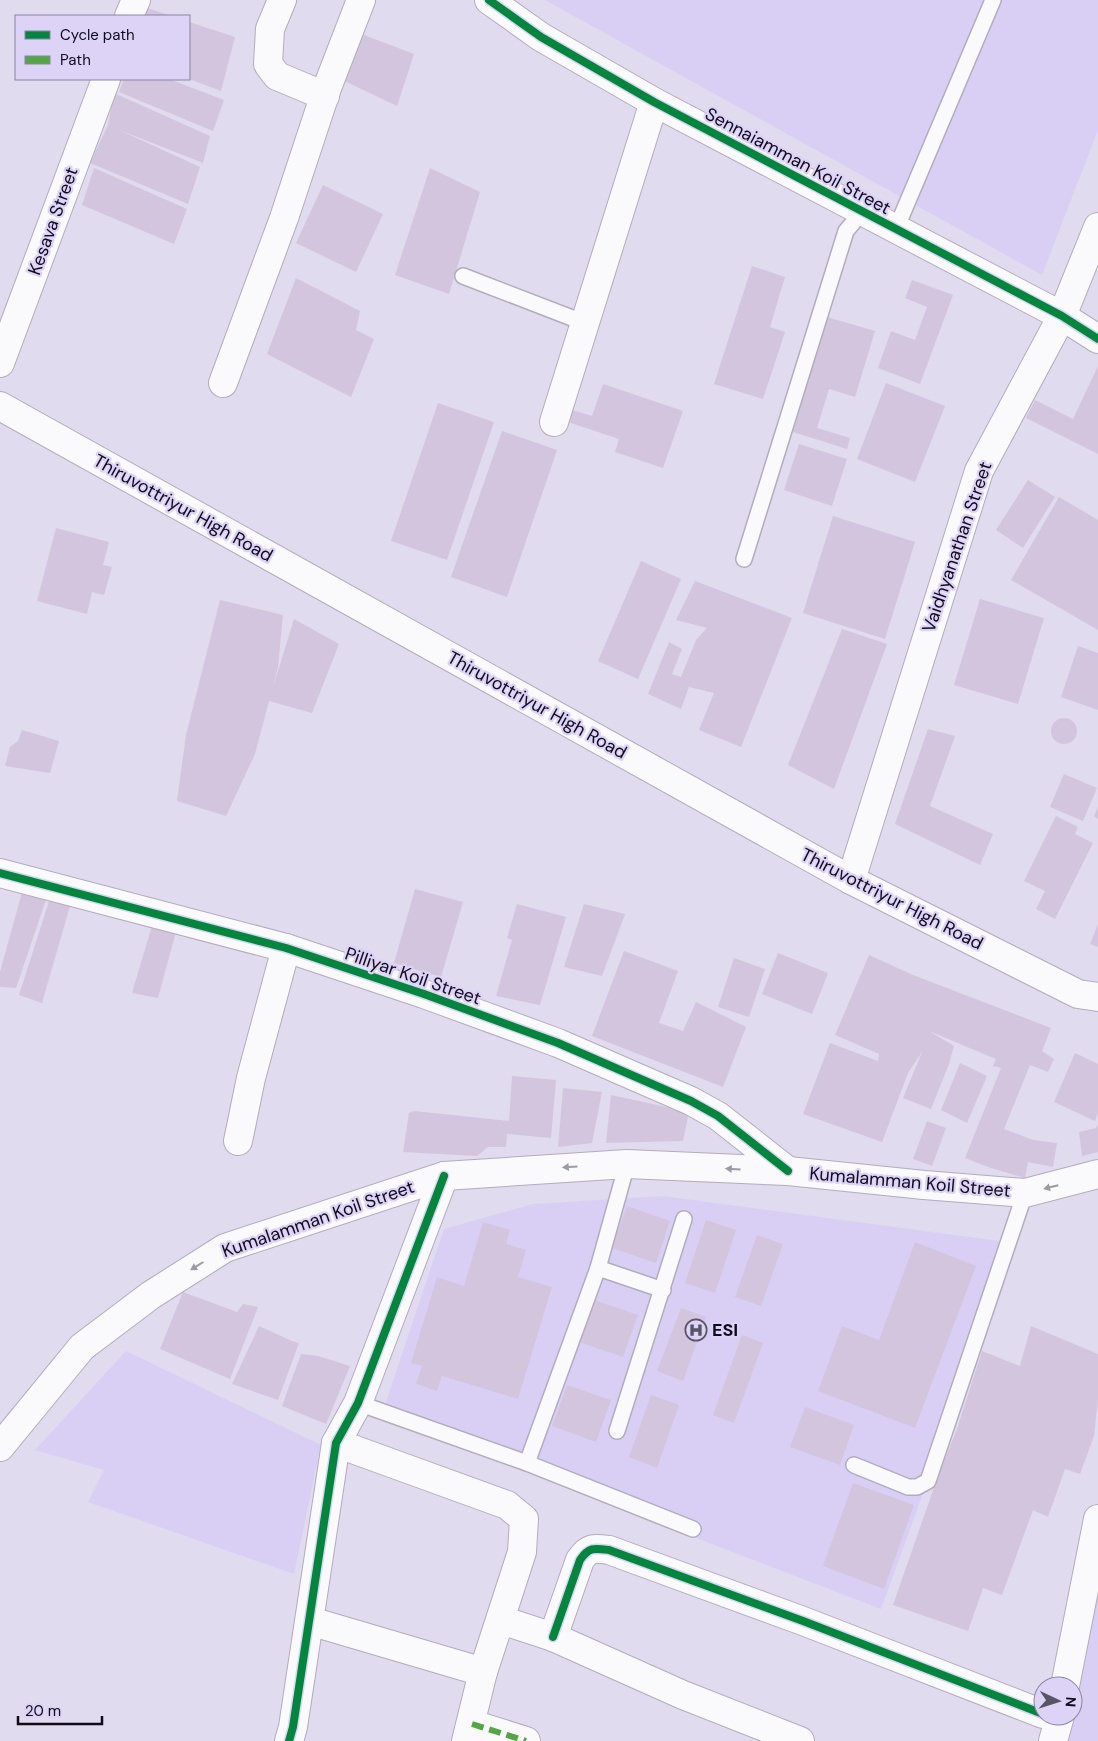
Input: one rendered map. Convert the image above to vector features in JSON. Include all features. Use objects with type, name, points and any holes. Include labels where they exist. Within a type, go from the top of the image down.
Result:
[{"type":"street","points":[[130,15],[136,0]]},
{"type":"street","points":[[282,0],[270,29],[268,64],[276,76],[324,96]]},
{"type":"street","points":[[223,383],[284,218],[324,96],[361,0]]},
{"type":"street","name":"Sennaiamman Koil Street","points":[[489,0],[541,37],[654,102],[1062,316],[1098,339]]},
{"type":"street","name":"Kesava Street","points":[[0,363],[106,80]]},
{"type":"street","points":[[554,422],[654,102]]},
{"type":"street","name":"Vaidhyanathan Street","points":[[851,880],[980,470],[1062,316],[1098,227]]},
{"type":"street","name":"Thiruvottriyur High Road","points":[[0,406],[851,880],[1088,996],[1098,1016]]},
{"type":"street","name":"Pilliyar Koil Street","points":[[0,873],[286,948],[424,994],[558,1043],[691,1102],[718,1116],[788,1171]]},
{"type":"street","points":[[238,1141],[251,1078],[286,948]]},
{"type":"street","name":"Kumalamman Koil Street","points":[[0,1447],[82,1348],[151,1295],[225,1248],[444,1176],[627,1164],[788,1171],[1025,1193],[1098,1174]]},
{"type":"street","points":[[289,1741],[293,1728],[310,1621],[336,1443],[358,1403],[444,1176]]},
{"type":"street","points":[[336,1443],[507,1505],[524,1519],[522,1552],[483,1672],[469,1732],[526,1741]]},
{"type":"street","points":[[1068,1676],[1098,1518]]},
{"type":"street","points":[[553,1637],[580,1560],[585,1552],[595,1548],[609,1550],[803,1621],[1033,1713]]},
{"type":"street","points":[[501,1620],[553,1637],[683,1695],[800,1741]]},
{"type":"street","points":[[310,1621],[483,1672]]},
{"type":"lane","points":[[896,229],[993,0]]},
{"type":"lane","points":[[744,559],[846,231],[862,212]]},
{"type":"lane","points":[[463,276],[585,323]]},
{"type":"lane","points":[[527,1463],[598,1268],[627,1164]]},
{"type":"lane","points":[[854,1465],[908,1487],[917,1487],[928,1480],[1025,1193]]},
{"type":"lane","points":[[617,1430],[684,1219]]},
{"type":"lane","points":[[598,1268],[663,1290]]},
{"type":"lane","points":[[358,1403],[527,1463],[694,1529]]},
{"type":"shaded area","points":[[545,0],[1098,0],[1098,130],[1042,275]]},
{"type":"shaded area","name":"ESI","points":[[663,1196],[1014,1243],[881,1609],[381,1417],[444,1229],[533,1204]]},
{"type":"shaded area","points":[[126,1351],[321,1445],[294,1574],[88,1502],[104,1470],[35,1450]]},
{"type":"shaded area","points":[[1098,1540],[1098,1741],[1056,1741],[1066,1726],[1083,1726],[1083,1676],[1075,1676]]},
{"type":"building","points":[[147,8],[169,15],[145,15]]},
{"type":"building","points":[[190,22],[235,37],[221,91],[190,79]]},
{"type":"building","points":[[356,32],[414,54],[397,106],[338,78]]},
{"type":"building","points":[[124,80],[172,80],[224,100],[213,131],[119,92]]},
{"type":"building","points":[[114,93],[210,136],[203,163],[117,129],[200,167],[188,204],[90,163],[108,125]]},
{"type":"building","points":[[94,168],[187,209],[174,244],[82,205]]},
{"type":"building","points":[[430,168],[480,192],[449,294],[395,275]]},
{"type":"building","points":[[323,185],[383,214],[356,272],[296,243]]},
{"type":"building","points":[[752,266],[785,277],[770,327],[785,332],[763,399],[714,384]]},
{"type":"building","points":[[296,278],[360,311],[356,330],[374,339],[351,397],[267,354]]},
{"type":"building","points":[[912,280],[953,295],[920,384],[878,368],[891,331],[915,340],[927,307],[905,298]]},
{"type":"building","points":[[827,317],[875,331],[855,397],[829,389],[817,428],[850,438],[847,449],[793,432]]},
{"type":"building","points":[[1098,366],[1098,454],[1026,418],[1035,400],[1073,419]]},
{"type":"building","points":[[886,383],[945,406],[915,482],[857,459]]},
{"type":"building","points":[[603,384],[683,411],[663,468],[615,452],[619,439],[568,422],[572,410],[592,416]]},
{"type":"building","points":[[438,403],[494,422],[447,560],[391,541]]},
{"type":"building","points":[[502,431],[557,450],[507,597],[451,577]]},
{"type":"building","points":[[799,444],[847,459],[832,506],[784,490]]},
{"type":"building","points":[[1028,480],[1055,497],[1023,548],[996,530]]},
{"type":"building","points":[[1059,497],[1098,520],[1098,630],[1011,580]]},
{"type":"building","points":[[833,516],[915,542],[885,639],[803,613]]},
{"type":"building","points":[[56,528],[109,542],[103,565],[112,567],[104,595],[92,592],[87,614],[37,601]]},
{"type":"building","points":[[641,561],[681,579],[638,679],[598,661]]},
{"type":"building","points":[[695,581],[792,618],[741,747],[699,730],[714,693],[689,687],[681,709],[648,694],[669,642],[682,649],[672,674],[681,677],[696,640],[707,628],[676,620]]},
{"type":"building","points":[[980,599],[1044,618],[1018,704],[954,685]]},
{"type":"building","points":[[220,600],[283,615],[278,667],[273,687],[294,619],[339,644],[312,713],[269,701],[255,754],[226,816],[177,801],[186,735]]},
{"type":"building","points":[[842,629],[887,644],[834,789],[788,765]]},
{"type":"building","points":[[1078,646],[1098,653],[1098,710],[1061,697]]},
{"type":"building","points":[[1064,718],[1073,722],[1077,731],[1073,740],[1064,744],[1055,740],[1051,731],[1055,722]]},
{"type":"building","points":[[928,729],[955,736],[930,806],[993,834],[980,865],[895,824]]},
{"type":"building","points":[[22,730],[59,741],[50,773],[5,766],[10,747],[18,741]]},
{"type":"building","points":[[1064,774],[1097,788],[1083,821],[1050,807]]},
{"type":"building","points":[[1098,807],[1098,819],[1094,816]]},
{"type":"building","points":[[1056,816],[1078,827],[1075,834],[1093,843],[1055,919],[1036,909],[1045,891],[1024,881]]},
{"type":"building","points":[[24,885],[49,891],[16,988],[0,987],[0,972]]},
{"type":"building","points":[[415,889],[463,902],[441,977],[394,963]]},
{"type":"building","points":[[52,892],[72,899],[42,1003],[19,995]]},
{"type":"building","points":[[517,904],[566,917],[540,1005],[496,996],[512,940],[507,938]]},
{"type":"building","points":[[584,904],[625,914],[602,976],[564,967]]},
{"type":"building","points":[[154,919],[177,928],[158,998],[132,993]]},
{"type":"building","points":[[1098,924],[1098,947],[1090,944]]},
{"type":"building","points":[[624,951],[678,971],[659,1023],[683,1031],[696,1002],[746,1027],[723,1087],[592,1036]]},
{"type":"building","points":[[778,953],[828,973],[812,1014],[762,994]]},
{"type":"building","points":[[869,955],[913,975],[1051,1028],[1042,1051],[1054,1059],[1048,1072],[1030,1065],[1004,1129],[1033,1140],[1057,1143],[1053,1167],[1028,1162],[1025,1178],[965,1158],[1001,1068],[993,1066],[996,1059],[929,1031],[954,1046],[931,1109],[903,1098],[922,1052],[908,1073],[882,1142],[803,1114],[830,1043],[878,1061],[879,1054],[835,1035]]},
{"type":"building","points":[[734,958],[765,969],[749,1017],[718,1007]]},
{"type":"building","points":[[1075,1053],[1098,1064],[1098,1113],[1095,1121],[1054,1102]]},
{"type":"building","points":[[960,1063],[987,1076],[967,1123],[941,1110]]},
{"type":"building","points":[[512,1076],[556,1080],[551,1138],[507,1134],[506,1147],[488,1147],[477,1156],[403,1152],[409,1113],[414,1111],[509,1121]]},
{"type":"building","points":[[563,1088],[602,1092],[592,1143],[558,1147]]},
{"type":"building","points":[[611,1095],[689,1112],[683,1141],[606,1143]]},
{"type":"building","points":[[927,1121],[946,1128],[932,1166],[913,1159]]},
{"type":"building","points":[[1098,1125],[1098,1152],[1082,1156],[1079,1132],[1096,1128]]},
{"type":"building","points":[[627,1206],[670,1221],[656,1263],[612,1248]]},
{"type":"building","points":[[706,1220],[736,1230],[715,1293],[685,1283]]},
{"type":"building","points":[[483,1222],[510,1230],[506,1244],[526,1250],[518,1277],[552,1287],[518,1399],[442,1376],[437,1391],[416,1384],[422,1366],[411,1363],[437,1277],[464,1286]]},
{"type":"building","points":[[757,1235],[783,1244],[761,1306],[735,1297]]},
{"type":"building","points":[[915,1242],[976,1266],[915,1428],[818,1391],[842,1326],[879,1340]]},
{"type":"building","points":[[183,1292],[237,1312],[243,1304],[258,1307],[230,1379],[160,1349]]},
{"type":"building","points":[[594,1300],[638,1315],[623,1357],[579,1342]]},
{"type":"building","points":[[681,1308],[706,1317],[683,1381],[657,1371]]},
{"type":"building","points":[[259,1326],[299,1343],[278,1400],[232,1384]]},
{"type":"building","points":[[1031,1326],[1098,1354],[1098,1399],[1094,1436],[1080,1474],[1065,1469],[1048,1517],[1033,1510],[1002,1595],[983,1588],[968,1631],[893,1605],[938,1476],[957,1429],[982,1351],[1020,1366]]},
{"type":"building","points":[[742,1335],[763,1343],[734,1423],[713,1415]]},
{"type":"building","points":[[301,1354],[318,1356],[350,1366],[326,1424],[282,1406]]},
{"type":"building","points":[[567,1385],[611,1400],[596,1442],[552,1426]]},
{"type":"building","points":[[651,1395],[679,1405],[657,1468],[629,1457]]},
{"type":"building","points":[[805,1407],[854,1425],[840,1465],[790,1447]]},
{"type":"building","points":[[853,1483],[914,1505],[884,1589],[823,1566]]},
{"type":"marked path","points":[[472,1724],[526,1741]]},
{"type":"cycle path","points":[[489,0],[541,37],[654,102],[1062,316],[1098,339]]},
{"type":"cycle path","points":[[0,873],[286,948],[424,994],[558,1043],[691,1101],[718,1116],[788,1171]]},
{"type":"cycle path","points":[[289,1741],[293,1727],[336,1443],[358,1403],[444,1176]]},
{"type":"cycle path","points":[[553,1637],[580,1560],[592,1549],[609,1550],[803,1621],[1033,1710]]},
{"type":"place","name":"ESI","points":[[696,1330]]}]
